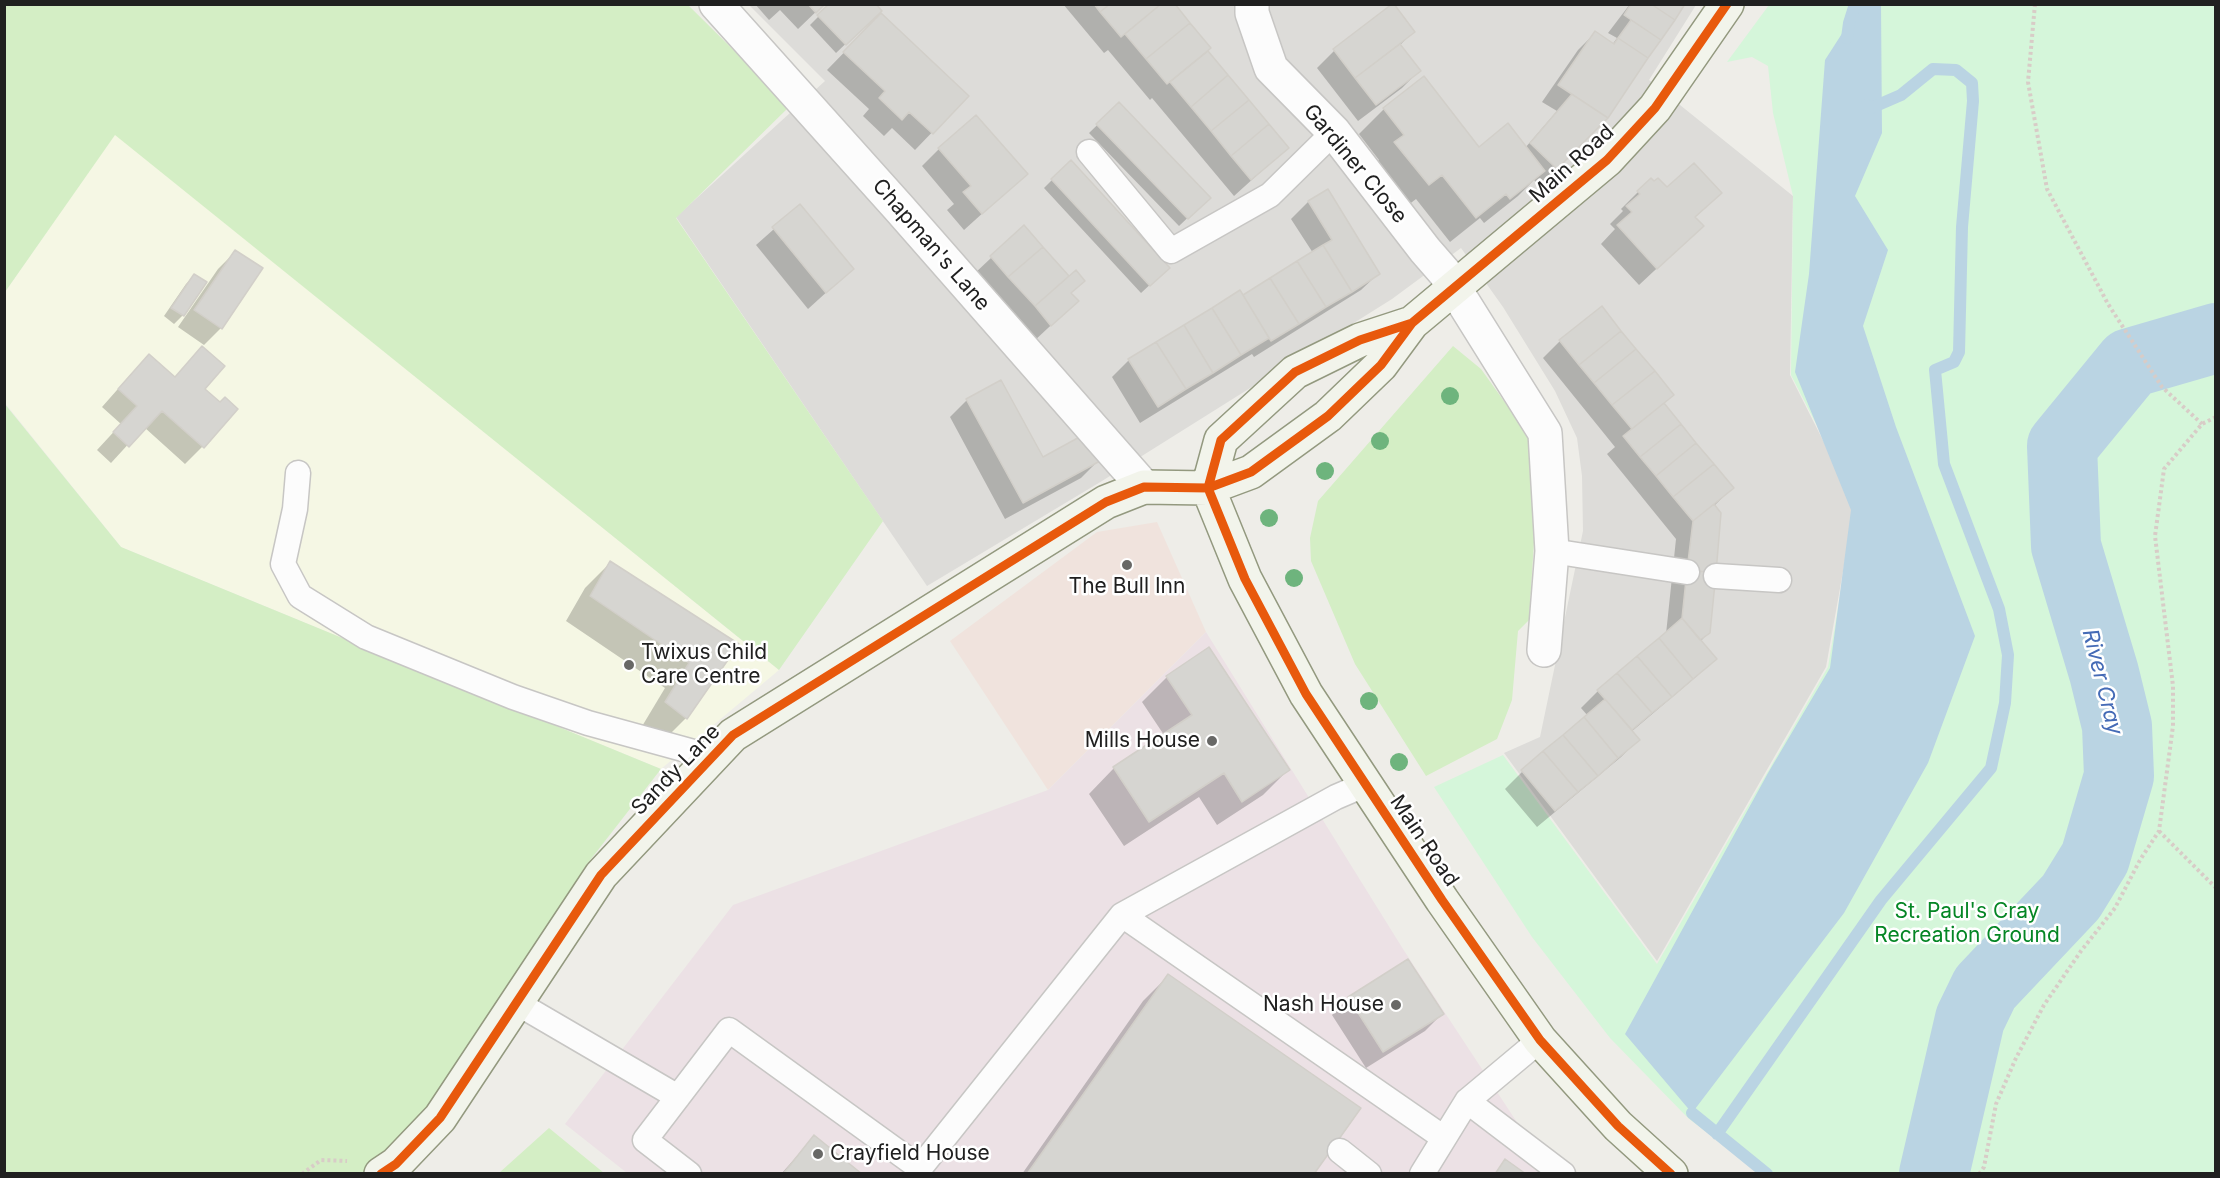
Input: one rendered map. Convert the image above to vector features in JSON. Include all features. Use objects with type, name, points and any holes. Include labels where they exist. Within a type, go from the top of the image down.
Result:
[{"type":"street","name":"Chapman's Lane","points":[[716,4],[1144,487]]},
{"type":"street","name":"Gardiner Close","points":[[1252,4],[1252,13],[1270,68],[1334,132],[1454,286],[1545,433],[1552,551],[1544,650]]},
{"type":"street","name":"Main Road","points":[[1208,488],[1251,472],[1328,416],[1381,365],[1412,323],[1575,188],[1620,147],[1661,100],[1726,5]]},
{"type":"street","name":"Main Road","points":[[1412,323],[1360,339],[1295,372],[1221,440],[1208,488],[1245,579],[1306,694],[1364,785],[1540,1040],[1618,1126],[1671,1173]]},
{"type":"street","name":"Sandy Lane","points":[[381,1173],[396,1164],[440,1118],[601,875],[733,735],[1106,502],[1144,487],[1208,488]]},
{"type":"lane","points":[[1089,152],[1171,251],[1270,195],[1334,132]]},
{"type":"lane","points":[[298,473],[295,508],[283,564],[300,596],[366,637],[513,697],[588,723],[712,757]]},
{"type":"lane","points":[[1552,551],[1687,572]]},
{"type":"lane","points":[[1716,576],[1779,580]]},
{"type":"lane","points":[[689,1173],[645,1140],[729,1030],[920,1168],[1122,915],[1364,785]]},
{"type":"lane","points":[[1122,915],[1444,1137]]},
{"type":"lane","points":[[517,1003],[678,1097]]},
{"type":"lane","points":[[1422,1173],[1467,1101],[1540,1040]]},
{"type":"lane","points":[[1467,1101],[1563,1173]]},
{"type":"lane","points":[[1340,1152],[1369,1173]]},
{"type":"path","points":[[2035,4],[2028,82],[2048,189],[2108,304],[2162,387],[2202,424]]},
{"type":"path","points":[[1979,1173],[1984,1167],[1996,1104],[2022,1047],[2050,996],[2081,951],[2115,908],[2140,860],[2159,831],[2173,726],[2173,686],[2155,536],[2164,469],[2202,424],[2216,417]]},
{"type":"path","points":[[2159,831],[2216,888]]},
{"type":"shaded area","points":[[749,5],[1696,5],[1649,80],[1793,196],[1790,375],[1855,504],[1826,667],[1657,961],[1504,753],[1540,737],[1583,531],[1582,476],[1577,438],[1555,391],[1503,307],[1461,248],[1392,299],[1102,481],[927,586],[676,217],[825,81]]},
{"type":"shaded area","points":[[115,134],[779,670],[661,769],[121,547],[5,403],[5,292]]},
{"type":"shaded area","points":[[1157,522],[1206,632],[1048,790],[950,641],[1097,532]]},
{"type":"shaded area","points":[[1206,632],[1403,949],[1526,1136],[1571,1173],[627,1173],[565,1124],[733,905],[1048,790]]},
{"type":"green space","points":[[5,5],[688,5],[790,106],[676,218],[883,521],[779,670],[115,135],[5,292]]},
{"type":"green space","name":"St. Paul's Cray Recreation Ground","points":[[1769,5],[2215,5],[2215,1173],[1760,1173],[1688,1118],[1610,1038],[1532,937],[1434,787],[1503,755],[1657,964],[1828,667],[1856,502],[1791,375],[1793,196],[1773,113],[1768,66],[1752,57],[1727,62]]},
{"type":"green space","points":[[1453,346],[1481,369],[1529,436],[1538,480],[1529,620],[1518,631],[1512,700],[1497,739],[1426,776],[1355,664],[1311,561],[1310,538],[1318,501]]},
{"type":"green space","points":[[4,403],[121,547],[661,769],[584,868],[510,1011],[376,1173],[5,1173]]},
{"type":"green space","points":[[549,1128],[604,1173],[499,1173]]},
{"type":"water","points":[[1861,4],[1881,5],[1882,133],[1855,196],[1888,250],[1863,326],[1896,427],[1975,636],[1928,763],[1844,913],[1692,1113],[1625,1034],[1768,773],[1830,668],[1851,510],[1795,372],[1809,274],[1825,60]]},
{"type":"building","points":[[808,4],[825,4],[816,13]]},
{"type":"building","points":[[829,4],[876,4],[882,11],[846,45],[817,15]]},
{"type":"building","points":[[1094,4],[1110,4],[1100,12]]},
{"type":"building","points":[[1110,4],[1161,4],[1121,37],[1100,12]]},
{"type":"building","points":[[1161,4],[1175,4],[1190,23],[1146,59],[1125,34]]},
{"type":"building","points":[[1392,4],[1415,32],[1355,78],[1333,49]]},
{"type":"building","points":[[1631,4],[1651,4],[1675,20],[1661,40],[1624,15]]},
{"type":"building","points":[[1651,4],[1685,4],[1675,20]]},
{"type":"building","points":[[881,13],[969,96],[933,134],[909,112],[902,120],[879,98],[885,91],[843,52]]},
{"type":"building","points":[[1631,20],[1661,40],[1648,58],[1618,38]]},
{"type":"building","points":[[1190,23],[1211,48],[1167,84],[1146,59]]},
{"type":"building","points":[[1595,31],[1614,44],[1618,38],[1648,58],[1608,118],[1558,85]]},
{"type":"building","points":[[1400,44],[1421,71],[1376,105],[1355,78]]},
{"type":"building","points":[[1208,51],[1228,75],[1191,107],[1170,82]]},
{"type":"building","points":[[1228,75],[1249,100],[1211,131],[1191,107]]},
{"type":"building","points":[[1424,76],[1479,147],[1508,123],[1545,171],[1510,199],[1506,194],[1476,218],[1442,175],[1429,185],[1394,142],[1404,135],[1383,108]]},
{"type":"building","points":[[1572,94],[1608,118],[1557,169],[1530,143]]},
{"type":"building","points":[[1249,100],[1269,124],[1231,156],[1211,131]]},
{"type":"building","points":[[1119,102],[1211,198],[1188,219],[1096,124]]},
{"type":"building","points":[[976,115],[1028,174],[982,214],[963,192],[971,186],[938,148]]},
{"type":"building","points":[[1269,124],[1289,148],[1251,180],[1231,156]]},
{"type":"building","points":[[1071,160],[1170,268],[1150,286],[1051,179]]},
{"type":"building","points":[[1694,163],[1722,193],[1695,217],[1704,226],[1657,269],[1617,225],[1632,212],[1626,206],[1640,194],[1637,191],[1651,178],[1654,181],[1658,178],[1667,187]]},
{"type":"building","points":[[1328,189],[1380,274],[1352,292],[1323,245],[1332,240],[1308,201]]},
{"type":"building","points":[[800,204],[854,269],[826,293],[772,227]]},
{"type":"building","points":[[1024,225],[1043,247],[1008,277],[990,256]]},
{"type":"building","points":[[1323,245],[1352,292],[1326,307],[1297,261]]},
{"type":"building","points":[[1043,247],[1069,276],[1035,306],[1008,277]]},
{"type":"building","points":[[235,250],[263,268],[222,329],[194,310]]},
{"type":"building","points":[[1297,261],[1326,307],[1299,324],[1270,278]]},
{"type":"building","points":[[1076,270],[1085,281],[1071,293],[1079,301],[1051,326],[1035,306]]},
{"type":"building","points":[[194,274],[207,282],[184,316],[171,308]]},
{"type":"building","points":[[1270,278],[1299,324],[1271,341],[1243,295]]},
{"type":"building","points":[[1240,290],[1269,338],[1241,355],[1212,308]]},
{"type":"building","points":[[1602,306],[1621,331],[1579,365],[1559,340]]},
{"type":"building","points":[[1212,308],[1241,355],[1213,373],[1184,325]]},
{"type":"building","points":[[1184,325],[1213,373],[1186,389],[1156,342]]},
{"type":"building","points":[[1621,331],[1636,349],[1594,383],[1579,365]]},
{"type":"building","points":[[1156,342],[1186,389],[1158,407],[1128,359]]},
{"type":"building","points":[[202,346],[225,366],[205,389],[220,402],[225,397],[238,409],[204,448],[162,411],[129,447],[113,432],[137,406],[118,389],[149,354],[175,377]]},
{"type":"building","points":[[1636,349],[1655,371],[1612,405],[1594,383]]},
{"type":"building","points":[[1655,371],[1674,395],[1632,429],[1612,405]]},
{"type":"building","points":[[1001,380],[1043,457],[1085,434],[1100,461],[1023,503],[966,399]]},
{"type":"building","points":[[1664,403],[1681,424],[1640,457],[1623,436]]},
{"type":"building","points":[[1681,424],[1696,443],[1656,476],[1640,457]]},
{"type":"building","points":[[1696,443],[1714,464],[1673,497],[1656,476]]},
{"type":"building","points":[[1714,464],[1734,488],[1693,521],[1673,497]]},
{"type":"building","points":[[1714,504],[1721,513],[1716,573],[1687,570],[1693,521]]},
{"type":"building","points":[[610,561],[739,644],[687,719],[665,702],[689,663],[590,596]]},
{"type":"building","points":[[1687,570],[1716,573],[1710,633],[1700,640],[1682,618]]},
{"type":"building","points":[[1682,618],[1717,659],[1693,679],[1659,638]]},
{"type":"building","points":[[1659,638],[1693,679],[1672,697],[1637,656]]},
{"type":"building","name":"Mills House","points":[[1209,647],[1290,770],[1242,802],[1224,773],[1149,822],[1113,767],[1192,715],[1166,676]]},
{"type":"building","points":[[1637,656],[1672,697],[1652,713],[1617,673]]},
{"type":"building","points":[[1617,673],[1652,713],[1632,730],[1597,690]]},
{"type":"building","points":[[1605,699],[1640,740],[1618,758],[1584,717]]},
{"type":"building","points":[[1584,717],[1618,758],[1598,776],[1563,735]]},
{"type":"building","points":[[1563,735],[1598,776],[1578,792],[1543,751]]},
{"type":"building","points":[[1543,751],[1578,792],[1555,811],[1521,770]]},
{"type":"building","name":"Nash House","points":[[1408,959],[1444,1014],[1383,1052],[1348,997]]},
{"type":"building","points":[[1168,974],[1361,1108],[1314,1174],[1027,1174]]},
{"type":"building","name":"Crayfield House","points":[[814,1135],[862,1174],[783,1174]]},
{"type":"building","points":[[1505,1159],[1526,1174],[1495,1174]]},
{"type":"waterway","points":[[1847,38],[1855,4]]},
{"type":"waterway","points":[[1717,1134],[1881,900],[1991,768],[2005,703],[2008,655],[1999,609],[1944,464],[1935,370],[1954,362],[1959,352],[1962,227],[1973,101],[1972,83],[1956,70],[1933,69],[1901,95],[1871,108],[1866,105]]},
{"type":"waterway","name":"River Cray","points":[[1934,1174],[1970,1019],[1985,988],[2071,897],[2095,858],[2119,776],[2117,726],[2104,673],[2066,546],[2062,446],[2130,363],[2216,338]]},
{"type":"waterway","points":[[1692,1113],[1767,1174]]},
{"type":"cycle path","points":[[381,1174],[396,1164],[440,1118],[601,875],[733,735],[1106,502],[1144,487],[1208,488],[1251,472],[1328,416],[1381,365],[1412,323],[1607,160],[1655,108],[1727,4]]},
{"type":"cycle path","points":[[1412,323],[1360,340],[1295,372],[1221,440],[1208,488],[1245,579],[1306,694],[1442,900],[1540,1040],[1618,1126],[1671,1174]]},
{"type":"place","name":"The Bull Inn","points":[[1127,565]]},
{"type":"place","name":"Twixus Child Care Centre","points":[[629,665]]},
{"type":"place","name":"Mills House","points":[[1212,741]]},
{"type":"place","name":"Nash House","points":[[1396,1005]]},
{"type":"place","name":"Crayfield House","points":[[818,1154]]}]
